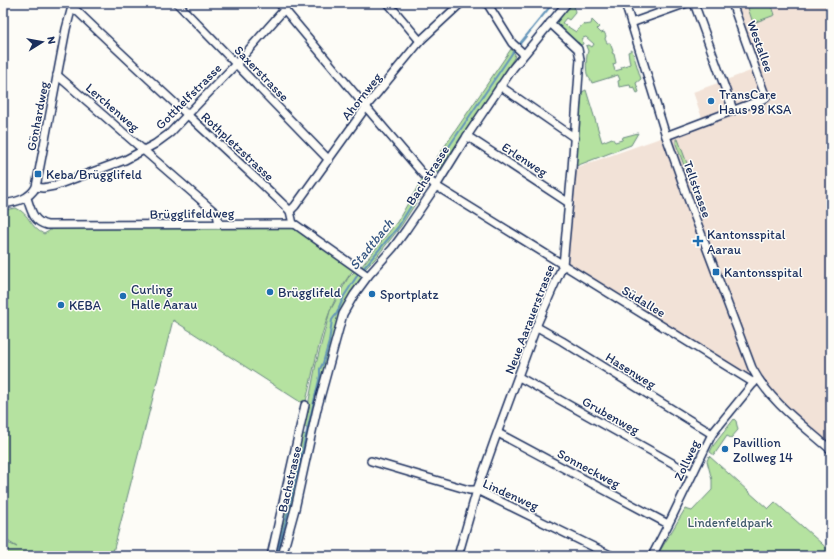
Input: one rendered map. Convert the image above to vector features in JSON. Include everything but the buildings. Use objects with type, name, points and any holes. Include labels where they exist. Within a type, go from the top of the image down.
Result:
[{"type":"street","name":"Saxerstrasse","points":[[177,3],[329,160]]},
{"type":"street","name":"Südallee","points":[[279,3],[433,184],[563,265],[756,381],[831,450]]},
{"type":"street","name":"Gotthelfstrasse","points":[[36,187],[43,188],[54,186],[125,160],[144,150],[170,133],[188,116],[236,64],[290,3]]},
{"type":"street","points":[[388,3],[420,41]]},
{"type":"street","name":"Ahornweg","points":[[290,211],[296,206],[366,107],[420,41],[460,3]]},
{"type":"street","points":[[487,3],[512,43],[521,51]]},
{"type":"street","name":"Bachstrasse","points":[[282,556],[317,409],[343,314],[354,294],[393,248],[406,230],[433,184],[467,136],[521,51],[550,23],[567,3]]},
{"type":"street","name":"Tellstrasse","points":[[625,3],[666,136],[756,381]]},
{"type":"street","points":[[631,23],[687,3]]},
{"type":"street","points":[[666,136],[733,110],[694,3]]},
{"type":"street","name":"Westallee","points":[[732,3],[766,98],[733,110]]},
{"type":"street","name":"Gönhardweg","points":[[36,187],[66,29],[72,6]]},
{"type":"street","name":"Rothpletzstrasse","points":[[72,6],[290,211]]},
{"type":"street","name":"Neue Aarauerstrasse","points":[[458,556],[477,490],[538,322],[563,265],[580,54],[578,49],[550,23]]},
{"type":"street","name":"Lerchenweg","points":[[57,76],[217,214],[219,224]]},
{"type":"street","points":[[500,86],[574,138]]},
{"type":"street","name":"Erlenweg","points":[[467,136],[569,203]]},
{"type":"street","points":[[3,204],[27,198],[36,187]]},
{"type":"street","name":"Brügglifeldweg","points":[[27,198],[32,215],[40,223],[47,225],[292,224]]},
{"type":"street","points":[[290,211],[292,224],[296,225],[368,276]]},
{"type":"street","name":"Hasenweg","points":[[537,327],[712,434]]},
{"type":"street","name":"Grubenweg","points":[[519,377],[692,474]]},
{"type":"street","name":"Zollweg","points":[[652,556],[712,434],[756,381]]},
{"type":"street","points":[[271,556],[305,405]]},
{"type":"street","name":"Sonneckweg","points":[[498,433],[668,524]]},
{"type":"street","name":"Lindenweg","points":[[371,461],[469,490],[477,490],[612,556]]},
{"type":"shaded area","name":"Kantonsspital Aarau","points":[[732,3],[831,3],[831,450],[771,396],[740,374],[563,265],[572,169],[666,136],[703,121],[693,92],[756,69]]},
{"type":"green space","points":[[571,3],[574,3],[575,13],[569,20],[566,18],[562,23],[576,32],[583,24],[591,24],[592,20],[599,27],[597,29],[601,33],[604,32],[607,43],[610,43],[616,63],[613,64],[615,71],[630,64],[628,52],[632,50],[641,79],[636,83],[639,92],[637,93],[634,87],[631,88],[630,85],[619,87],[618,81],[620,80],[618,75],[592,83],[587,74],[586,62],[588,51],[586,46],[589,45],[592,47],[594,44],[586,37],[582,40],[583,44],[581,45],[578,42],[575,44],[557,26],[556,21]]},
{"type":"green space","points":[[763,3],[771,3],[775,15],[753,23],[748,8]]},
{"type":"green space","points":[[511,49],[515,54],[514,58],[438,172],[435,173],[401,226],[375,259],[364,270],[361,267],[397,222],[421,181]]},
{"type":"green space","points":[[586,90],[602,142],[612,138],[615,142],[622,140],[623,137],[638,133],[631,145],[576,166],[581,95],[582,92]]},
{"type":"green space","points":[[676,139],[678,139],[698,193],[696,197],[676,144]]},
{"type":"green space","points":[[16,208],[25,214],[35,228],[44,234],[57,226],[293,224],[355,268],[335,299],[328,316],[322,333],[305,405],[173,320],[112,556],[3,556],[3,541],[17,547],[3,538],[3,210]]},
{"type":"green space","points":[[355,271],[362,276],[362,279],[351,295],[311,429],[309,430],[304,426],[316,364],[330,311],[348,278]]},
{"type":"green space","points":[[734,419],[738,430],[731,438],[727,436],[714,455],[710,452],[713,446]]},
{"type":"green space","points":[[304,434],[309,438],[280,556],[274,556],[301,435]]},
{"type":"green space","name":"Lindenfeldpark","points":[[709,456],[768,509],[775,502],[831,552],[831,556],[657,556],[685,509],[692,511],[712,490],[712,480],[707,461]]},
{"type":"waterway","name":"Stadtbach","points":[[518,46],[553,3]]},
{"type":"waterway","name":"Stadtbach","points":[[429,176],[515,49]]},
{"type":"waterway","name":"Stadtbach","points":[[276,556],[320,376],[320,369],[329,342],[332,320],[337,313],[344,296],[357,276],[398,227],[427,180]]},
{"type":"place","name":"TransCare Haus 98 KSA","points":[[711,101]]},
{"type":"place","name":"Keba/Brügglifeld","points":[[38,174]]},
{"type":"place","name":"Kantonsspital Aarau","points":[[698,241]]},
{"type":"place","name":"Kantonsspital","points":[[716,272]]},
{"type":"place","name":"Brügglifeld","points":[[270,292]]},
{"type":"place","name":"Sportplatz","points":[[372,294]]},
{"type":"place","name":"Curling Halle Aarau","points":[[123,296]]},
{"type":"place","name":"KEBA","points":[[61,305]]},
{"type":"place","name":"Pavillion Zollweg 14","points":[[725,449]]}]
